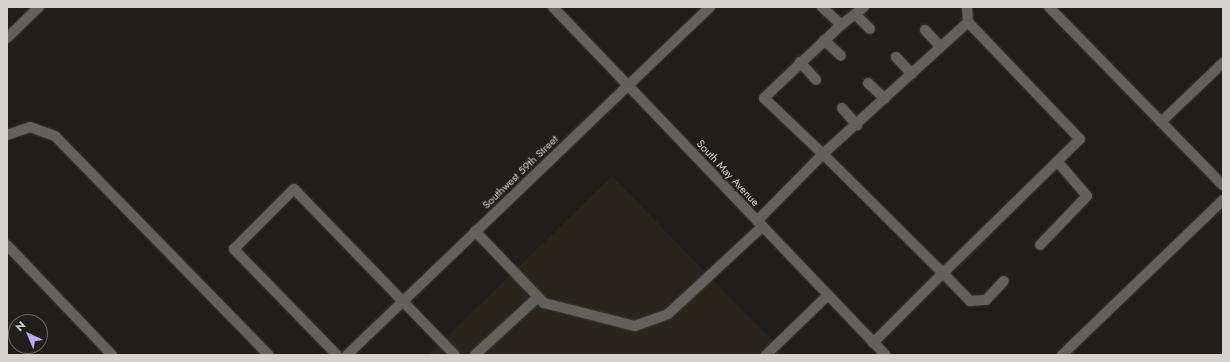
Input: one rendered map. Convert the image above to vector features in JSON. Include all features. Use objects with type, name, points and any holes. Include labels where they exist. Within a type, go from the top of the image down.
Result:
[{"type":"main road","points":[[7,38],[39,7]]},
{"type":"main road","name":"South May Avenue","points":[[554,7],[827,296],[885,355]]},
{"type":"main road","name":"Southwest 59th Street","points":[[347,355],[710,7]]},
{"type":"main road","points":[[822,7],[840,25]]},
{"type":"main road","points":[[864,7],[840,25],[764,98],[823,154],[970,300],[986,300],[1004,281]]},
{"type":"main road","points":[[873,343],[942,273],[1080,139],[968,22],[966,7]]},
{"type":"main road","points":[[1049,7],[1223,185]]},
{"type":"main road","points":[[855,14],[870,29]]},
{"type":"main road","points":[[475,231],[544,303],[635,326],[668,314],[759,224],[823,154],[857,125],[968,22]]},
{"type":"main road","points":[[925,30],[941,47]]},
{"type":"main road","points":[[824,40],[841,56]]},
{"type":"main road","points":[[896,57],[912,74]]},
{"type":"main road","points":[[800,62],[816,80]]},
{"type":"main road","points":[[1161,122],[1223,62]]},
{"type":"main road","points":[[868,83],[885,99]]},
{"type":"main road","points":[[842,108],[857,125]]},
{"type":"main road","points":[[7,135],[30,127],[56,136],[269,355]]},
{"type":"main road","points":[[1040,245],[1087,196],[1057,160]]},
{"type":"main road","points":[[337,355],[234,249],[294,189],[404,300],[455,355]]},
{"type":"main road","points":[[1062,355],[1223,200]]},
{"type":"main road","points":[[7,244],[112,355]]},
{"type":"main road","points":[[766,355],[827,296]]},
{"type":"main road","points":[[475,355],[538,297]]},
{"type":"shaded area","points":[[612,176],[786,355],[428,355]]}]
